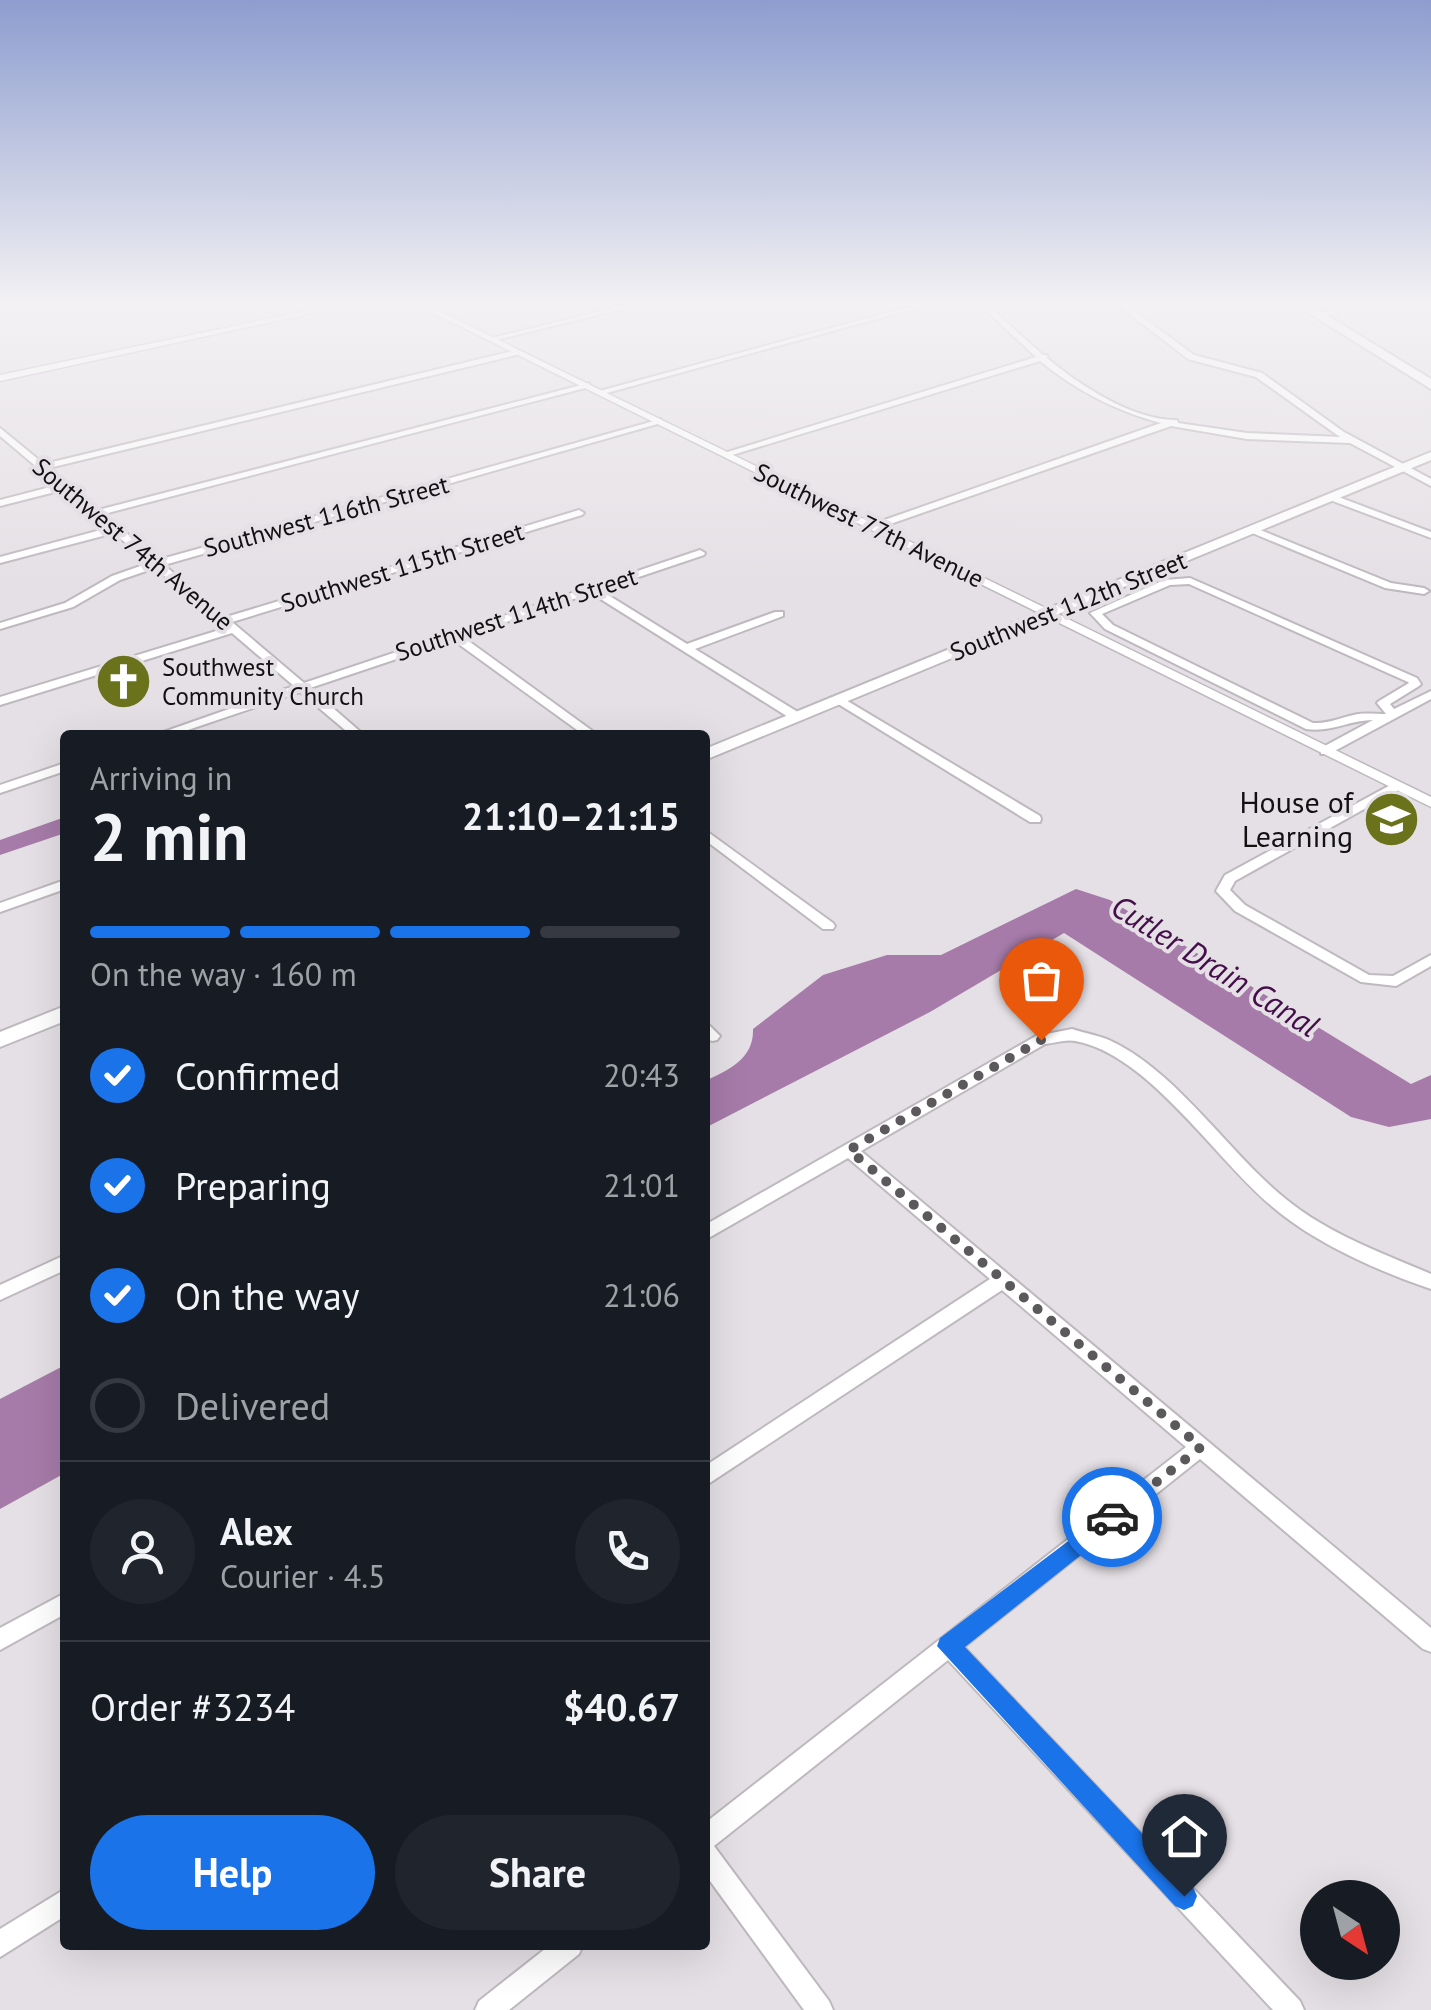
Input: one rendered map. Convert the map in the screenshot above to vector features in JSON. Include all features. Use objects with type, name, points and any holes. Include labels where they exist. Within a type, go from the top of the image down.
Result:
[{"type":"main road","name":"Southwest 112th Street","points":[[710,752],[1431,456]]},
{"type":"main road","points":[[0,1040],[60,1015]]},
{"type":"street","points":[[43,468],[339,396]]},
{"type":"street","points":[[97,513],[548,396]]},
{"type":"street","name":"Southwest 77th Avenue","points":[[608,396],[1431,803]]},
{"type":"street","points":[[726,454],[917,396]]},
{"type":"street","points":[[1099,396],[1174,422],[1260,436],[1351,440]]},
{"type":"street","points":[[1287,396],[1351,440],[1431,483]]},
{"type":"street","name":"Southwest 116th Street","points":[[0,626],[69,605],[116,578],[156,564],[658,421]]},
{"type":"street","points":[[873,528],[1174,422]]},
{"type":"street","name":"Southwest 74th Avenue","points":[[0,431],[352,730]]},
{"type":"street","points":[[0,503],[66,486]]},
{"type":"street","points":[[1332,498],[1431,535]]},
{"type":"street","name":"Southwest 115th Street","points":[[0,701],[579,514]]},
{"type":"street","points":[[0,560],[116,529]]},
{"type":"street","points":[[1253,530],[1389,586],[1424,592]]},
{"type":"street","name":"Southwest 114th Street","points":[[176,730],[700,553]]},
{"type":"street","points":[[1190,581],[1415,682],[1383,703],[1389,717],[1359,716],[1330,728],[1310,726],[1109,627],[1095,613],[1168,582],[1190,581]]},
{"type":"street","points":[[591,589],[797,717]]},
{"type":"street","points":[[686,648],[778,614]]},
{"type":"street","points":[[453,635],[585,730]]},
{"type":"street","points":[[1401,692],[1417,702]]},
{"type":"street","points":[[1325,751],[1431,694]]},
{"type":"street","points":[[839,700],[1035,819]]},
{"type":"street","points":[[0,789],[60,770]]},
{"type":"street","points":[[1396,786],[1230,878],[1223,891],[1240,908],[1352,973],[1375,982],[1396,980],[1431,960]]},
{"type":"street","points":[[710,838],[828,926]]},
{"type":"street","points":[[0,908],[60,886]]},
{"type":"street","points":[[710,1230],[1041,1040],[1062,1032],[1078,1033],[1101,1043],[1176,1097],[1240,1171],[1284,1208],[1343,1243],[1431,1282]]},
{"type":"street","points":[[849,1150],[1431,1642]]},
{"type":"street","points":[[0,1293],[60,1264]]},
{"type":"street","points":[[710,1474],[1003,1280]]},
{"type":"street","points":[[710,1834],[1201,1447]]},
{"type":"street","points":[[0,1640],[60,1605]]},
{"type":"street","points":[[948,1646],[1291,2010]]},
{"type":"street","points":[[710,1861],[820,2010]]},
{"type":"street","points":[[0,1944],[60,1904]]},
{"type":"street","points":[[488,2010],[564,1950]]},
{"type":"water","points":[[60,819],[60,835],[0,855],[0,840]]},
{"type":"water","name":"Cutler Drain Canal","points":[[1076,889],[1110,900],[1411,1084],[1431,1075],[1431,1119],[1389,1127],[1351,1117],[1064,933],[930,1012],[710,1125],[710,1078],[744,1056],[753,1029],[823,975],[887,955],[941,955]]},
{"type":"water","points":[[60,1368],[60,1476],[0,1509],[0,1399]]},
{"type":"way so far","points":[[1041,1040],[849,1150],[1201,1447],[1112,1517]]},
{"type":"place","name":"Southwest Community Church","points":[[123,681]]},
{"type":"place","name":"House of Learning","points":[[1392,820]]},
{"type":"route","points":[[1112,1517],[948,1646],[1184,1896]]}]
